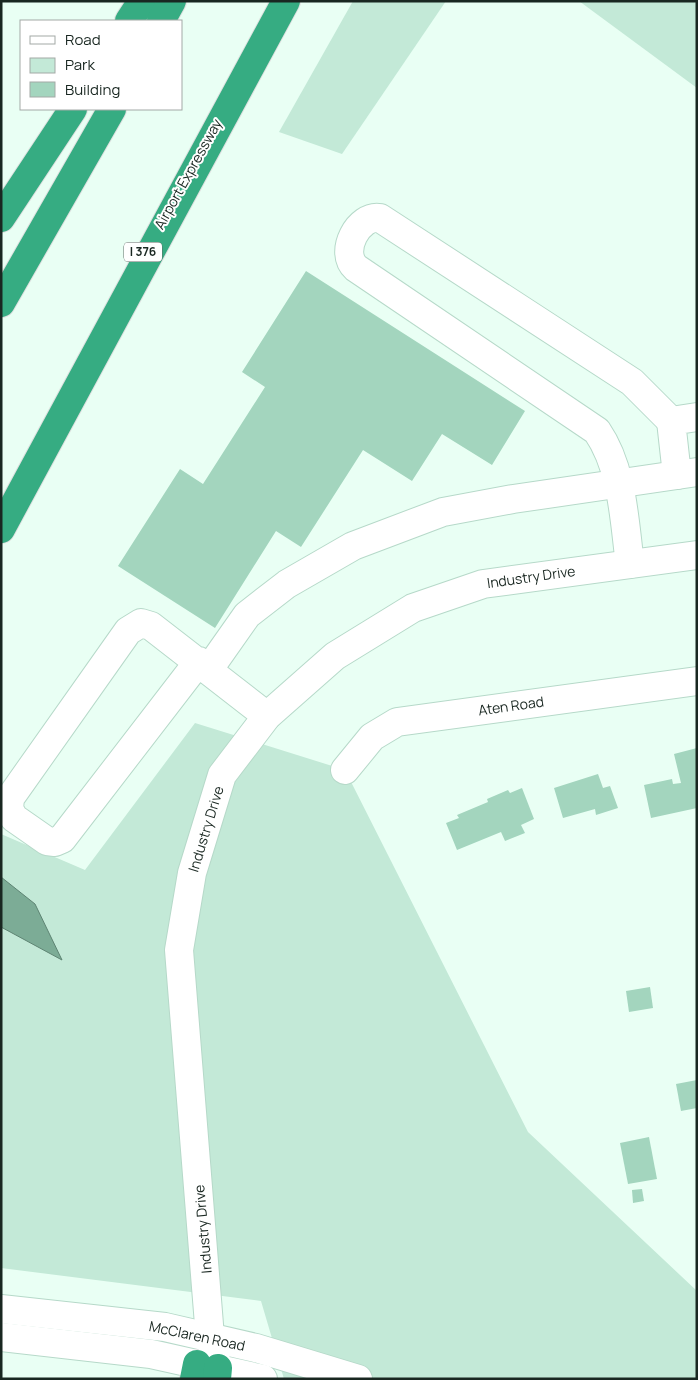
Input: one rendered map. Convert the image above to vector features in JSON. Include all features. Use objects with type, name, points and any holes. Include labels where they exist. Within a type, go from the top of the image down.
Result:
[{"type":"highway","points":[[130,20],[142,1]]},
{"type":"highway","points":[[162,20],[172,1]]},
{"type":"highway","points":[[1,529],[286,1]]},
{"type":"highway","name":"Airport Expressway","points":[[1,504],[286,1]]},
{"type":"highway","points":[[1,218],[72,110]]},
{"type":"highway","points":[[1,303],[111,110]]},
{"type":"street","points":[[267,716],[204,665],[151,626],[141,623],[131,627],[10,798],[9,809],[14,818],[47,841],[54,842],[62,839],[204,665],[247,614],[287,584],[353,546],[443,512],[619,483],[687,473],[684,419],[632,382],[380,218],[372,217],[364,222],[348,246],[347,252],[351,264],[597,432],[609,448],[619,483],[630,564]]},
{"type":"street","name":"Industry Drive","points":[[206,1372],[210,1336],[178,950],[192,873],[222,776],[267,716],[335,656],[412,608],[483,584],[697,554]]},
{"type":"street","name":"Aten Road","points":[[345,770],[372,737],[397,722],[697,681]]},
{"type":"street","name":"McClaren Road","points":[[1,1309],[164,1327],[210,1336],[358,1379]]},
{"type":"street","name":"McClaren Road","points":[[1,1337],[151,1354],[206,1372],[263,1379]]},
{"type":"green space","points":[[353,1],[446,1],[342,154],[279,132]]},
{"type":"green space","points":[[579,1],[697,1],[697,88]]},
{"type":"green space","points":[[195,723],[345,770],[528,1132],[697,1291],[697,1379],[284,1379],[261,1301],[1,1268],[1,834],[85,870]]},
{"type":"shaded area","points":[[1,877],[35,904],[62,960],[1,927]]},
{"type":"building","points":[[306,271],[525,411],[492,465],[442,434],[412,481],[363,450],[301,547],[276,531],[215,628],[118,566],[180,469],[203,484],[265,387],[242,372]]},
{"type":"building","points":[[697,748],[697,808],[651,818],[644,785],[672,779],[673,784],[681,783],[674,754]]},
{"type":"building","points":[[598,774],[603,788],[610,786],[618,808],[596,815],[595,809],[563,818],[554,788]]},
{"type":"building","points":[[522,788],[534,819],[521,825],[525,833],[505,841],[501,832],[457,850],[446,823],[459,818],[457,815],[488,802],[487,799],[508,790],[510,793]]},
{"type":"building","points":[[650,987],[653,1008],[629,1012],[626,991]]},
{"type":"building","points":[[697,1080],[697,1108],[681,1111],[676,1084]]},
{"type":"building","points":[[649,1137],[657,1179],[628,1184],[620,1143]]},
{"type":"building","points":[[642,1189],[644,1201],[633,1203],[632,1190]]}]
